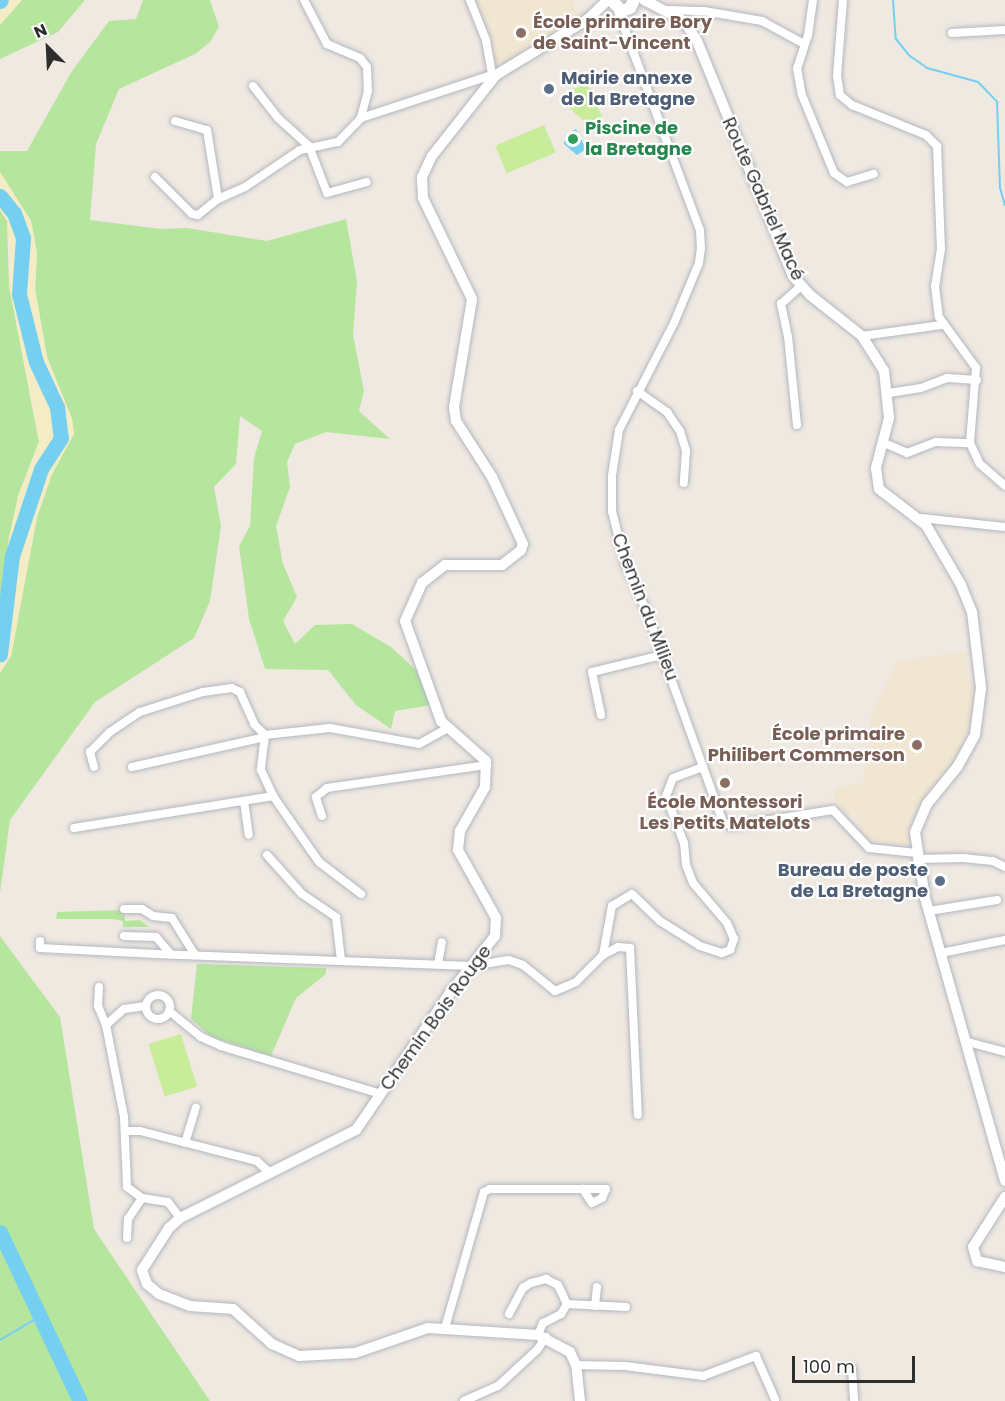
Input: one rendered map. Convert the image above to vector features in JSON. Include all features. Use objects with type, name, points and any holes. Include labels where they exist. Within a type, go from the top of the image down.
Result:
[{"type":"street","points":[[304,0],[327,44],[360,58],[367,67],[368,91],[361,118]]},
{"type":"street","points":[[322,816],[316,797],[327,788],[487,765],[476,748],[441,721],[408,638],[405,621],[422,583],[447,564],[502,565],[515,556],[523,544],[492,477],[456,421],[454,407],[472,299],[422,189],[432,156],[492,77],[486,40],[470,0]]},
{"type":"street","points":[[813,0],[798,61],[798,79],[834,173],[847,182],[874,174]]},
{"type":"street","points":[[843,0],[837,76],[840,95],[852,105],[926,135],[937,146],[941,249],[935,286],[941,325],[969,356],[977,380],[970,443],[980,464],[1005,486]]},
{"type":"street","points":[[155,177],[192,214],[204,212],[218,199],[245,188],[274,164],[309,146],[338,142],[361,118],[492,77],[598,10],[627,4]]},
{"type":"street","name":"Route Gabriel Macé","points":[[627,4],[668,10],[684,21],[698,41],[741,156],[800,286],[862,336],[884,371],[889,393],[890,418],[876,468],[879,489],[886,498],[921,518],[961,585],[972,612],[981,691],[978,722],[969,748],[916,826],[917,856],[929,911],[968,1042],[1005,1181]]},
{"type":"street","name":"Chemin du Milieu","points":[[627,4],[625,24],[700,230],[701,248],[699,263],[674,323],[621,421],[615,447],[612,511],[625,563],[663,655],[723,822],[728,825],[833,810],[869,848],[917,856]]},
{"type":"street","points":[[668,10],[704,10],[762,21],[804,44]]},
{"type":"street","points":[[952,33],[1005,30]]},
{"type":"street","points":[[253,86],[278,118],[309,146],[327,193],[367,182]]},
{"type":"street","points":[[175,121],[207,130],[218,199]]},
{"type":"street","points":[[797,425],[788,337],[781,304],[800,286]]},
{"type":"street","points":[[862,336],[941,325]]},
{"type":"street","points":[[889,393],[921,388],[947,378],[977,380]]},
{"type":"street","points":[[637,391],[675,422],[686,451],[684,483]]},
{"type":"street","points":[[884,443],[907,453],[936,442],[970,443]]},
{"type":"street","points":[[921,518],[1005,527]]},
{"type":"street","points":[[601,715],[592,672],[663,655]]},
{"type":"street","points":[[94,767],[90,752],[110,732],[140,712],[203,692],[232,688],[240,692],[254,723],[265,736],[261,770],[273,796],[319,862],[361,894]]},
{"type":"street","points":[[132,767],[265,736],[330,728],[419,744],[448,728]]},
{"type":"street","name":"Chemin Bois Rouge","points":[[487,765],[485,787],[458,842],[466,870],[496,918],[495,936],[348,1136],[180,1218],[145,1262],[143,1276],[147,1284],[171,1300],[238,1311],[272,1344],[288,1352],[329,1357],[362,1351],[414,1331],[445,1328],[542,1336],[570,1352],[576,1365]]},
{"type":"street","points":[[603,956],[612,906],[632,894],[660,921],[700,946],[722,953],[730,950],[734,939],[727,923],[693,882],[686,865],[684,843],[666,796],[674,778],[703,766]]},
{"type":"street","points":[[74,828],[273,796]]},
{"type":"street","points":[[244,801],[249,835]]},
{"type":"street","points":[[267,855],[302,894],[336,917],[341,960]]},
{"type":"street","points":[[917,856],[993,861],[1005,867]]},
{"type":"street","points":[[265,872],[275,865]]},
{"type":"street","points":[[929,911],[997,900]]},
{"type":"street","points":[[124,909],[142,909],[153,916],[172,918],[195,955]]},
{"type":"street","points":[[124,936],[156,937],[171,954]]},
{"type":"street","points":[[941,953],[1005,940]]},
{"type":"street","points":[[40,941],[40,948],[195,955],[471,966],[509,960],[523,964],[555,991],[576,982],[603,956],[618,947],[630,948],[638,1115]]},
{"type":"street","points":[[438,964],[442,942]]},
{"type":"street","points":[[99,987],[99,1006],[106,1025],[126,1131],[125,1178],[127,1187],[142,1198],[154,1198],[174,1206],[180,1218]]},
{"type":"street","points":[[106,1025],[124,1009],[146,1006],[158,995],[168,1000],[169,1011],[201,1037],[221,1046],[381,1094]]},
{"type":"street","points":[[146,1006],[155,1019],[169,1011]]},
{"type":"street","points":[[968,1042],[1005,1052]]},
{"type":"street","points":[[185,1143],[196,1108]]},
{"type":"street","points":[[126,1131],[140,1131],[257,1161],[270,1173]]},
{"type":"street","points":[[445,1328],[484,1192],[490,1189],[583,1189]]},
{"type":"street","points":[[1005,1197],[973,1248],[977,1261],[1005,1267]]},
{"type":"street","points":[[127,1238],[128,1219],[142,1198]]},
{"type":"street","points":[[509,1314],[523,1288],[546,1279],[558,1285],[567,1304]]},
{"type":"street","points":[[595,1305],[597,1287]]},
{"type":"street","points":[[567,1304],[626,1307]]},
{"type":"street","points":[[464,1401],[507,1379],[542,1336],[543,1323],[561,1314],[567,1304]]},
{"type":"street","points":[[580,1401],[576,1365],[625,1366],[703,1376],[756,1356],[775,1399]]},
{"type":"street","points":[[852,1369],[854,1401]]},
{"type":"shaded area","name":"École primaire Bory de Saint-Vincent","points":[[477,0],[573,0],[579,21],[563,26],[563,30],[500,66],[493,63]]},
{"type":"shaded area","name":"École primaire Philibert Commerson","points":[[970,651],[966,661],[968,680],[975,690],[974,712],[959,756],[916,811],[909,828],[909,846],[865,839],[854,812],[843,813],[840,802],[835,802],[834,788],[863,783],[871,715],[897,661]]},
{"type":"green space","points":[[22,0],[85,0],[58,32],[0,59],[0,25]]},
{"type":"green space","points":[[143,0],[210,0],[219,27],[210,42],[195,54],[119,89],[96,144],[90,220],[161,229],[187,228],[267,241],[346,219],[357,281],[353,335],[364,391],[359,411],[390,439],[326,432],[295,444],[287,462],[290,487],[276,526],[283,564],[297,597],[283,621],[295,644],[315,625],[352,624],[391,647],[416,670],[432,705],[395,711],[391,729],[356,705],[328,670],[265,669],[249,619],[239,546],[250,526],[254,458],[262,431],[240,416],[236,464],[214,487],[221,526],[210,601],[194,638],[95,702],[10,820],[0,893],[0,673],[11,656],[37,517],[52,474],[74,434],[72,419],[47,357],[35,289],[37,253],[31,221],[0,172],[0,151],[27,151],[72,71],[109,21],[136,19]]},
{"type":"green space","points":[[588,83],[602,117],[586,123],[564,103],[571,90]]},
{"type":"green space","points":[[544,125],[556,153],[507,173],[495,146]]},
{"type":"green space","points":[[0,210],[7,220],[9,285],[39,442],[18,496],[0,612]]},
{"type":"green space","points":[[124,910],[125,921],[140,920],[149,927],[123,927],[123,921],[112,919],[56,919],[57,912]]},
{"type":"green space","points":[[0,936],[60,1017],[94,1229],[210,1401],[0,1401]]},
{"type":"green space","points":[[197,964],[326,968],[326,974],[296,998],[271,1056],[212,1037],[191,1019]]},
{"type":"green space","points":[[181,1034],[197,1087],[165,1097],[148,1044]]},
{"type":"sand","points":[[0,0],[22,0],[0,25]]},
{"type":"sand","points":[[0,172],[31,221],[37,253],[35,289],[47,357],[72,419],[74,434],[52,474],[37,517],[11,656],[0,673],[0,612],[9,537],[18,496],[39,442],[9,285],[11,259],[7,221],[0,210]]},
{"type":"water","name":"Piscine de la Bretagne","points":[[576,129],[586,149],[577,155],[564,144],[566,134]]},
{"type":"waterway","points":[[893,0],[896,39],[910,56],[927,68],[978,82],[997,102],[1000,188],[1005,205]]},
{"type":"waterway","points":[[0,196],[14,213],[23,238],[19,294],[36,362],[57,407],[61,438],[41,469],[12,556],[0,654]]},
{"type":"waterway","points":[[0,1232],[80,1401]]},
{"type":"waterway","points":[[0,1340],[39,1317]]},
{"type":"place","name":"École primaire Bory de Saint-Vincent","points":[[521,33]]},
{"type":"place","name":"Mairie annexe de la Bretagne","points":[[549,89]]},
{"type":"place","name":"Piscine de la Bretagne","points":[[573,139]]},
{"type":"place","name":"École primaire Philibert Commerson","points":[[917,745]]},
{"type":"place","name":"École Montessori Les Petits Matelots","points":[[725,783]]},
{"type":"place","name":"Bureau de poste de La Bretagne","points":[[940,881]]}]
